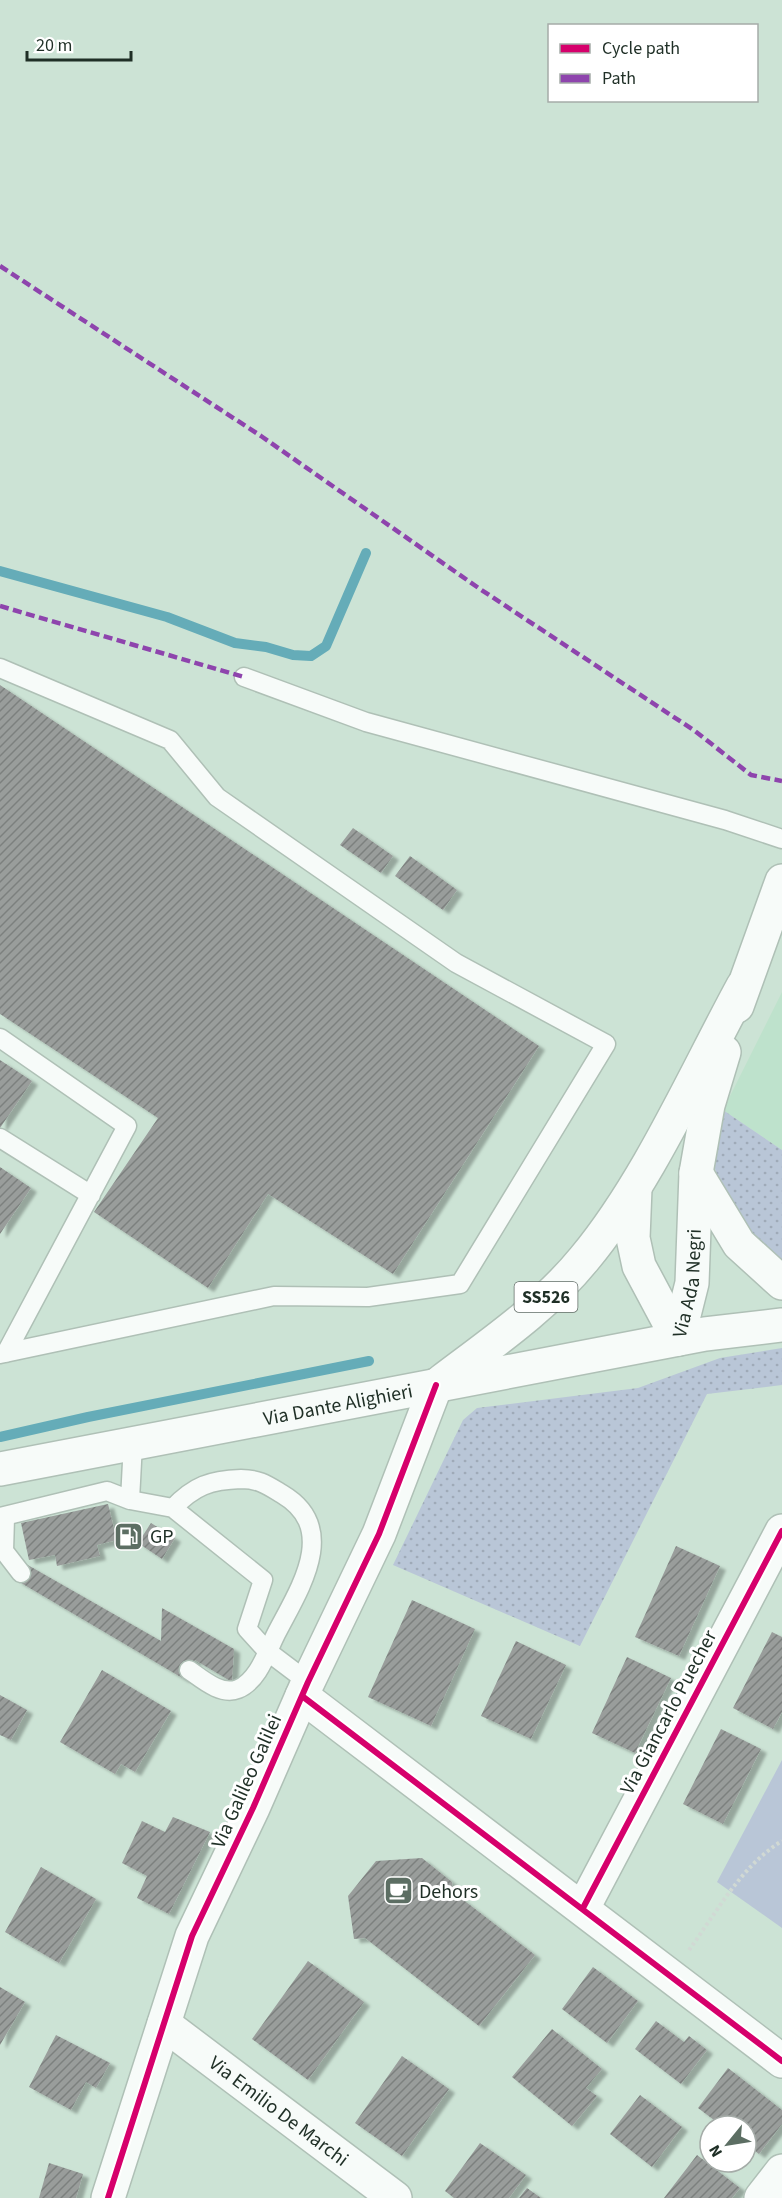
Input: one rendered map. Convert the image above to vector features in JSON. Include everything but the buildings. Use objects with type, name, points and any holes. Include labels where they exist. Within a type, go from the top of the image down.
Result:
[{"type":"street","name":"Via Ada Negri","points":[[436,1385],[527,1316],[584,1259],[635,1188],[743,986],[773,915],[782,881]]},
{"type":"street","name":"Via Ada Negri","points":[[678,1340],[692,1283],[696,1173],[708,1105],[743,986]]},
{"type":"street","name":"Via Ada Negri","points":[[696,1173],[739,1244],[782,1283]]},
{"type":"street","name":"Via Ada Negri","points":[[635,1188],[633,1238],[639,1266],[678,1340]]},
{"type":"street","name":"Via Dante Alighieri","points":[[0,1469],[678,1340],[782,1325]]},
{"type":"street","name":"Via Galileo Galilei","points":[[108,2198],[192,1936],[379,1534],[436,1385]]},
{"type":"street","name":"Via Giancarlo Puecher","points":[[583,1908],[782,1531]]},
{"type":"street","points":[[305,1689],[782,2061]]},
{"type":"street","name":"Via Emilio De Marchi","points":[[164,2024],[395,2198]]},
{"type":"street","points":[[761,2198],[782,2171]]},
{"type":"lane","points":[[0,668],[170,740],[217,797],[456,963],[606,1044],[460,1284],[368,1297],[273,1296],[3,1354]]},
{"type":"lane","points":[[244,677],[366,722],[725,820],[782,839]]},
{"type":"lane","points":[[0,1038],[128,1126],[3,1354]]},
{"type":"lane","points":[[0,1138],[91,1195]]},
{"type":"lane","points":[[130,1500],[133,1443]]},
{"type":"lane","points":[[173,1508],[189,1490],[225,1480],[258,1479],[288,1497],[305,1515],[312,1538],[312,1557],[304,1582],[253,1679],[237,1689],[218,1689],[189,1670]]},
{"type":"lane","points":[[21,1573],[4,1551],[2,1517],[108,1491],[130,1500],[173,1508],[263,1580],[247,1629],[305,1689]]},
{"type":"path","points":[[672,1975],[746,1872],[764,1853],[782,1841]]},
{"type":"shaded area","points":[[782,992],[782,1150],[723,1110]]},
{"type":"shaded area","points":[[723,1110],[782,1150],[782,1269],[736,1222],[715,1169],[712,1135]]},
{"type":"shaded area","points":[[782,1348],[782,1385],[707,1394],[580,1646],[393,1565],[463,1420],[477,1408],[638,1388],[720,1358]]},
{"type":"shaded area","points":[[782,1760],[782,1928],[717,1882]]},
{"type":"waterway","points":[[0,571],[167,617],[235,643],[266,647],[293,655],[311,656],[326,646],[366,553]]},
{"type":"waterway","points":[[0,1437],[88,1417],[369,1361]]},
{"type":"marked path","points":[[0,266],[261,436],[480,589],[695,731],[751,775],[782,781]]},
{"type":"marked path","points":[[0,606],[244,677]]},
{"type":"cycle path","points":[[108,2198],[192,1936],[253,1808],[308,1682],[379,1534],[436,1385]]},
{"type":"cycle path","points":[[583,1908],[782,1531]]},
{"type":"cycle path","points":[[302,1696],[782,2061]]},
{"type":"place","name":"GP","points":[[129,1536]]},
{"type":"place","name":"Dehors","points":[[398,1891]]}]
